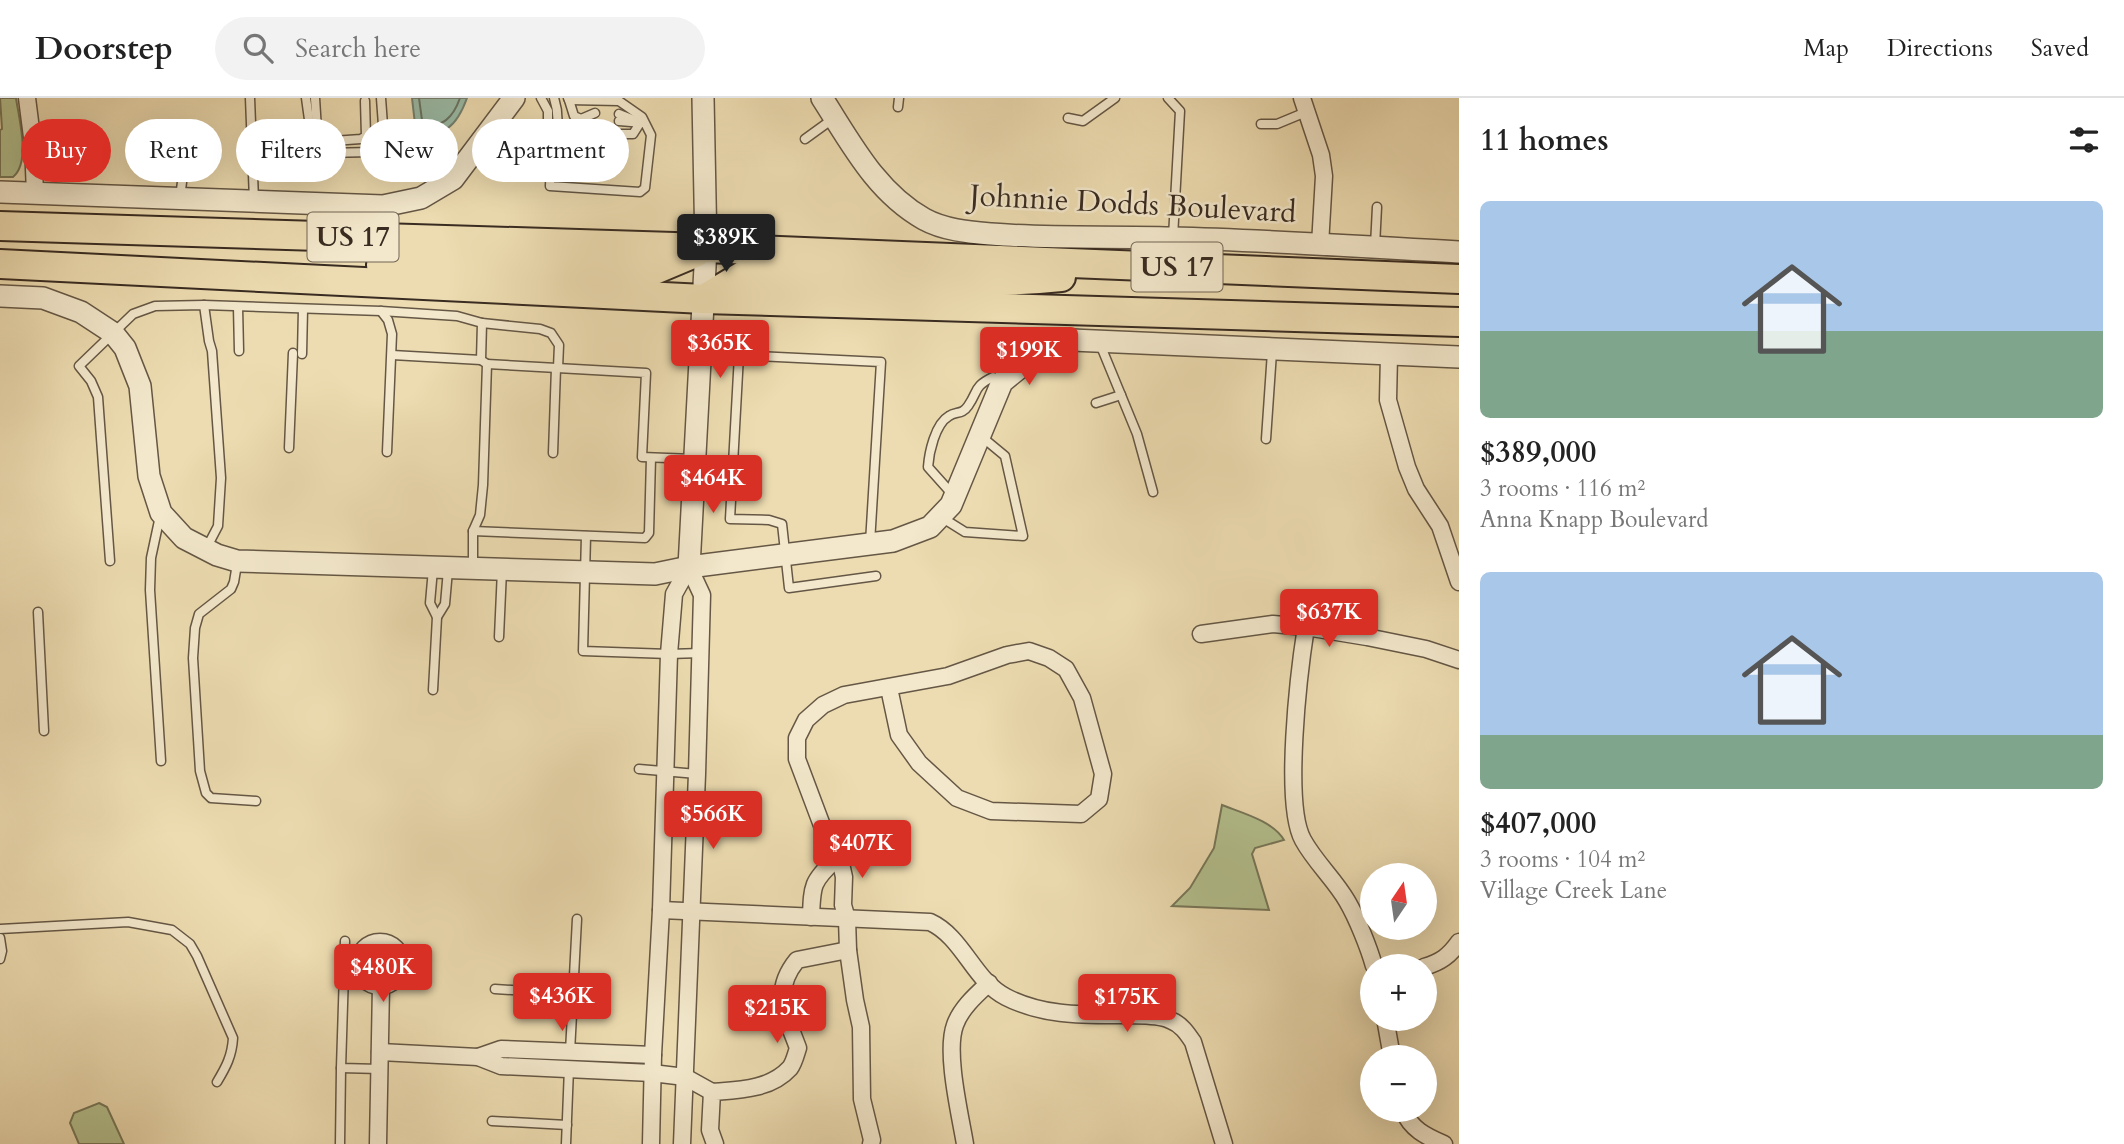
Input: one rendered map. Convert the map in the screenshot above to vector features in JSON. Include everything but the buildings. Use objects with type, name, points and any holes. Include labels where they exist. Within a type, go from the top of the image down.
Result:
[{"type":"highway","name":"Johnnie Dodds Boulevard","points":[[0,226],[706,248],[1459,279]]},
{"type":"highway","points":[[237,276],[387,265],[647,273],[706,248]]},
{"type":"highway","name":"US 17","points":[[0,264],[704,299],[1459,323]]},
{"type":"highway","points":[[704,299],[744,275],[751,274],[937,283],[1007,282],[1172,267]]},
{"type":"street","points":[[27,98],[30,119]]},
{"type":"street","points":[[0,192],[383,206],[421,198],[453,179],[514,98]]},
{"type":"street","points":[[651,1144],[669,654],[674,594],[689,567],[704,299],[706,248],[703,98]]},
{"type":"street","name":"Johnnie Dodds Boulevard","points":[[822,98],[861,160],[888,192],[926,220],[958,231],[1017,236],[1173,238],[1459,252]]},
{"type":"street","points":[[1304,105],[1321,155],[1324,176],[1320,245]]},
{"type":"street","points":[[34,182],[35,193]]},
{"type":"street","points":[[0,296],[43,298],[81,312],[113,333],[125,348],[140,386],[149,476],[161,513],[184,538],[217,555],[237,561],[655,574],[689,567],[893,541],[930,527],[951,505],[1002,382],[1045,347],[1072,340],[1459,357]]},
{"type":"street","points":[[1389,355],[1388,400],[1407,467],[1416,489],[1440,526],[1459,582]]},
{"type":"street","points":[[682,1144],[702,595],[689,567]]},
{"type":"street","points":[[1200,634],[1273,624],[1306,627],[1414,647],[1459,660]]},
{"type":"street","points":[[1306,627],[1301,655],[1294,756],[1294,811],[1302,839],[1347,901],[1369,954]]},
{"type":"street","points":[[871,1144],[862,1099],[861,1027],[848,950],[844,877],[797,759],[797,738],[806,720],[823,705],[844,695],[948,676],[1007,655],[1029,651],[1049,658],[1066,669],[1082,698],[1103,774],[1099,799],[1081,814],[991,811],[957,798],[919,763],[899,735],[889,688]]},
{"type":"street","points":[[811,917],[812,890],[818,875],[835,860]]},
{"type":"street","points":[[661,910],[930,922],[942,927],[1003,996],[1030,1007],[1060,1014],[1169,1019],[1183,1028],[1193,1042],[1224,1144]]},
{"type":"street","points":[[1437,962],[1452,953],[1459,942]]},
{"type":"street","points":[[386,943],[395,948],[402,961],[400,973],[389,984],[381,986],[364,979],[359,967],[351,960],[372,944],[386,943]]},
{"type":"street","points":[[380,1052],[478,1057],[501,1066],[652,1073],[685,1077],[712,1092],[754,1088],[779,1077],[792,1066],[798,1048],[782,1004],[783,989],[791,967],[797,960],[848,950]]},
{"type":"street","points":[[965,1144],[951,1054],[954,1025],[971,999],[989,983]]},
{"type":"street","points":[[378,1144],[381,986]]},
{"type":"street","points":[[478,1057],[501,1049],[653,1055]]},
{"type":"street","points":[[712,1092],[710,1130],[715,1144]]},
{"type":"street","points":[[1410,1122],[1425,1136],[1444,1144]]},
{"type":"lane","points":[[250,98],[254,200]]},
{"type":"lane","points":[[306,98],[309,119]]},
{"type":"lane","points":[[314,98],[316,119]]},
{"type":"lane","points":[[346,153],[371,152],[384,139],[381,98]]},
{"type":"lane","points":[[541,98],[548,111],[548,119]]},
{"type":"lane","points":[[554,98],[557,119]]},
{"type":"lane","points":[[1068,118],[1083,121],[1115,98]]},
{"type":"lane","points":[[1168,98],[1180,111],[1173,238]]},
{"type":"lane","points":[[550,182],[550,186],[640,192],[645,188],[652,135],[642,117],[619,101],[568,99],[575,116],[582,119]]},
{"type":"lane","points":[[346,140],[366,136],[365,102]]},
{"type":"lane","points":[[1261,124],[1277,124],[1304,105]]},
{"type":"lane","points":[[805,139],[834,117]]},
{"type":"lane","points":[[643,123],[633,134],[619,124],[643,123]]},
{"type":"lane","points":[[180,198],[182,182]]},
{"type":"lane","points":[[1375,248],[1377,207]]},
{"type":"lane","points":[[110,561],[98,397],[91,381],[79,366],[133,314],[155,306],[381,311],[457,316],[482,323],[540,329],[551,333],[559,345],[553,453]]},
{"type":"lane","points":[[204,306],[212,351],[221,478],[218,526],[206,550]]},
{"type":"lane","points":[[238,307],[239,351]]},
{"type":"lane","points":[[289,448],[303,309]]},
{"type":"lane","points":[[381,311],[388,320],[392,334],[387,452]]},
{"type":"lane","points":[[473,569],[473,531],[481,505],[484,362],[482,323]]},
{"type":"lane","points":[[1098,341],[1137,434],[1153,492]]},
{"type":"lane","points":[[1266,439],[1272,350]]},
{"type":"lane","points":[[392,355],[646,373],[642,457],[695,460]]},
{"type":"lane","points":[[870,543],[881,362],[739,355],[730,519],[769,520],[782,524],[789,588],[876,576]]},
{"type":"lane","points":[[954,498],[928,467],[930,447],[942,422],[949,415],[961,414],[968,407],[979,384],[993,377],[1002,382]]},
{"type":"lane","points":[[1096,403],[1121,395]]},
{"type":"lane","points":[[941,516],[965,532],[1023,536],[1005,456],[980,435]]},
{"type":"lane","points":[[473,531],[645,538],[649,533],[651,458]]},
{"type":"lane","points":[[161,513],[151,558],[150,603],[162,761]]},
{"type":"lane","points":[[586,536],[583,651],[701,653]]},
{"type":"lane","points":[[237,561],[231,589],[199,614],[195,628],[193,658],[200,771],[206,793],[211,798],[256,801]]},
{"type":"lane","points":[[437,617],[430,603],[440,568]]},
{"type":"lane","points":[[433,690],[437,617],[445,604],[440,568]]},
{"type":"lane","points":[[499,637],[502,570]]},
{"type":"lane","points":[[38,612],[44,731]]},
{"type":"lane","points":[[639,769],[697,774]]},
{"type":"lane","points":[[566,1144],[577,919]]},
{"type":"lane","points":[[0,929],[128,922],[172,930],[190,944],[197,956],[233,1038],[229,1063],[217,1082]]},
{"type":"lane","points":[[0,938],[0,959]]},
{"type":"lane","points":[[340,1144],[341,1068],[351,960],[345,941]]},
{"type":"lane","points":[[495,989],[573,994]]},
{"type":"lane","points":[[341,1068],[380,1069]]},
{"type":"lane","points":[[492,1121],[567,1125]]},
{"type":"shaded area","points":[[0,98],[16,98],[21,132],[21,161],[13,177],[0,177]]},
{"type":"shaded area","points":[[1222,805],[1265,823],[1284,840],[1255,848],[1252,854],[1269,910],[1172,906],[1190,888],[1214,848]]},
{"type":"shaded area","points":[[99,1103],[107,1107],[124,1144],[79,1144],[70,1123],[74,1113]]},
{"type":"water","points":[[412,98],[467,98],[456,119],[414,119]]}]
